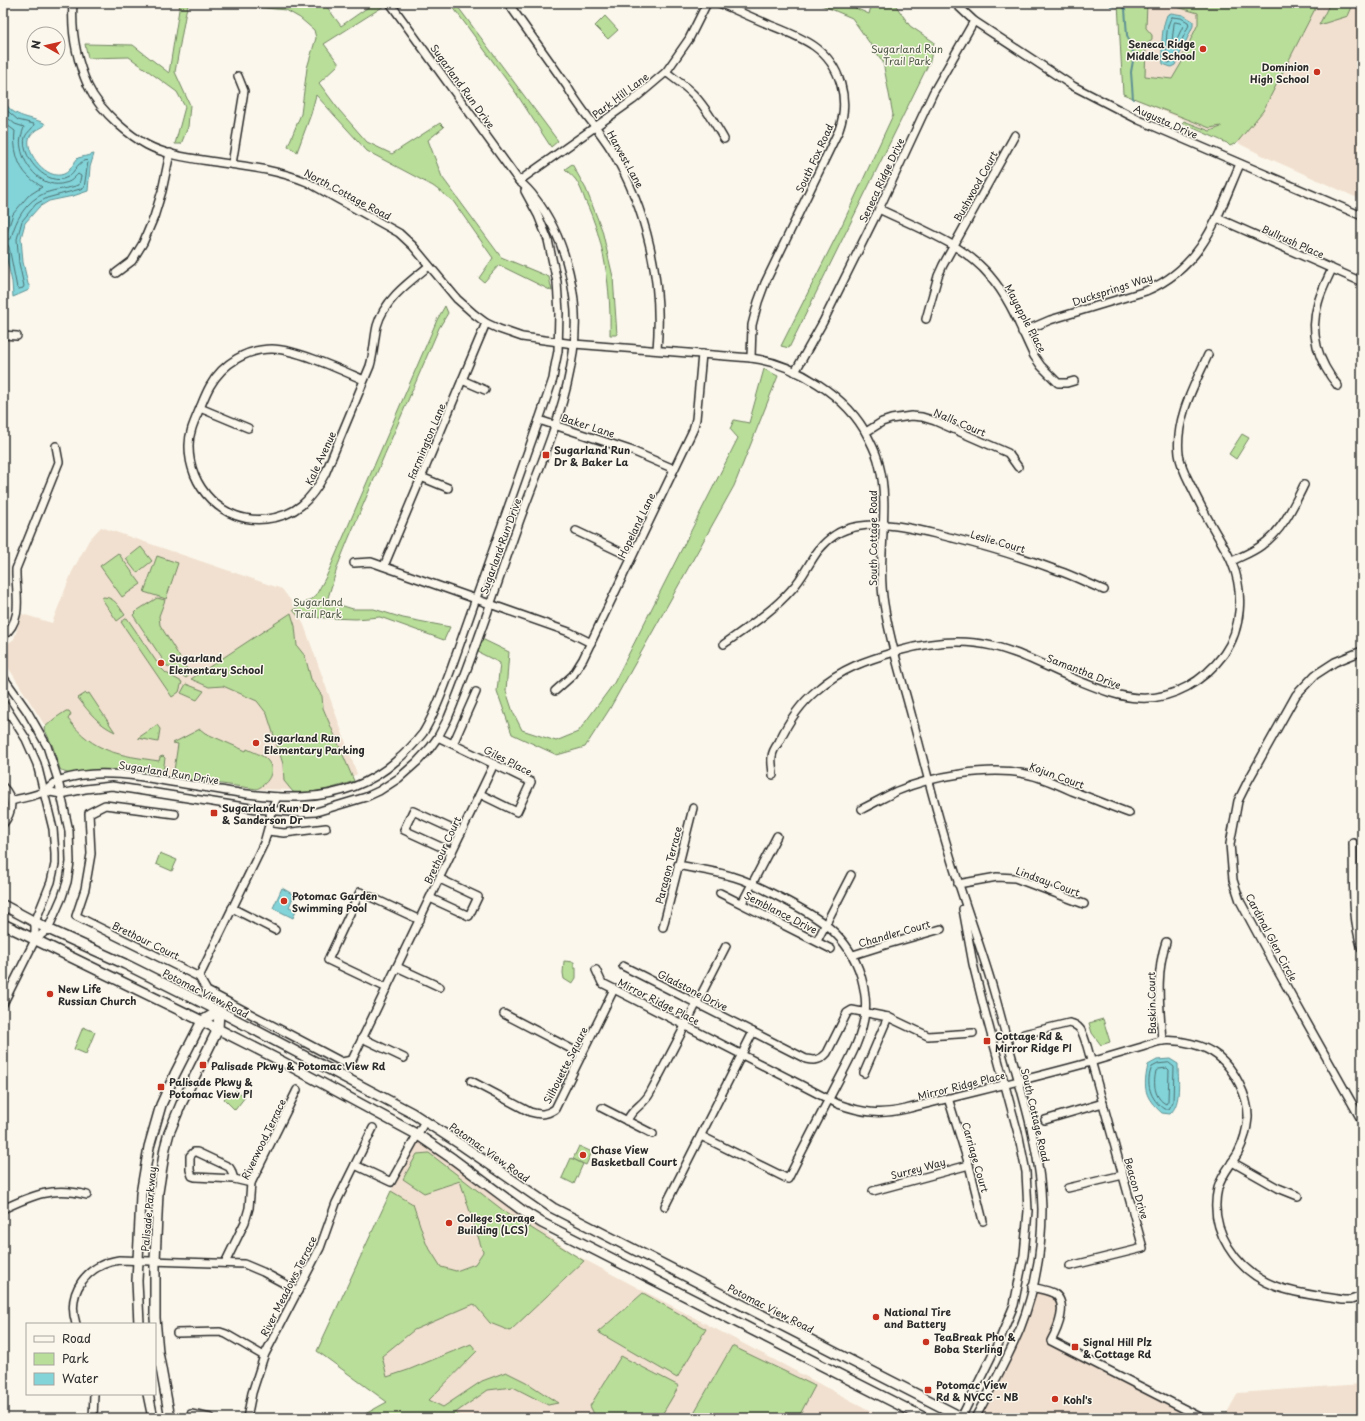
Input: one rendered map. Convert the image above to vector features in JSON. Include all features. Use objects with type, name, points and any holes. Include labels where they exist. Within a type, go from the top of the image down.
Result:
[{"type":"main road","name":"Potomac View Road","points":[[3,905],[48,929],[125,964],[219,1011],[405,1110],[485,1161],[553,1208],[962,1418]]},
{"type":"main road","points":[[3,924],[281,1061],[418,1135],[523,1211],[542,1223],[925,1418]]},
{"type":"main road","points":[[202,1021],[219,1011]]},
{"type":"main road","name":"Palisade Parkway","points":[[155,1323],[155,1261],[158,1192],[166,1142],[180,1104],[218,1029],[219,1011]]},
{"type":"main road","name":"Palisade Parkway","points":[[139,1323],[138,1260],[141,1194],[149,1147],[156,1119],[167,1090],[202,1021]]},
{"type":"main road","name":"Palisade Parkway","points":[[156,1329],[158,1352],[170,1418]]},
{"type":"main road","points":[[148,1395],[153,1418]]},
{"type":"street","name":"North Cottage Road","points":[[73,3],[72,16],[75,50],[80,69],[92,95],[108,115],[127,132],[148,146],[170,153],[194,159],[232,164],[291,175],[307,182],[399,233],[413,246],[458,299],[486,323],[522,337],[574,344]]},
{"type":"street","name":"Sugarland Run Drive","points":[[61,794],[84,788],[112,786],[270,810],[300,813],[316,812],[366,797],[399,778],[417,762],[438,737],[456,700],[555,425],[570,374],[574,344],[573,296],[565,258],[557,238],[536,199],[519,180],[390,3]]},
{"type":"street","name":"Harvest Lane","points":[[508,3],[596,126],[625,174],[643,218],[653,260],[659,304],[657,350]]},
{"type":"street","name":"Park Hill Lane","points":[[519,180],[633,100],[666,72],[692,34],[707,3]]},
{"type":"street","name":"South Fox Road","points":[[719,3],[814,46],[824,54],[836,71],[840,79],[844,96],[843,116],[839,130],[765,283],[758,302],[752,325],[750,358]]},
{"type":"street","points":[[955,3],[974,21]]},
{"type":"street","name":"Augusta Drive","points":[[974,21],[1072,86],[1139,120],[1362,216]]},
{"type":"street","name":"Seneca Ridge Drive","points":[[796,372],[824,322],[933,93],[974,21]]},
{"type":"street","points":[[666,72],[684,85],[694,95],[724,139]]},
{"type":"street","points":[[232,164],[244,91],[238,76]]},
{"type":"street","name":"Bushwood Court","points":[[926,319],[938,276],[1015,135]]},
{"type":"street","points":[[116,273],[132,261],[143,243],[154,217],[162,191],[170,153]]},
{"type":"street","name":"Ducksprings Way","points":[[1022,332],[1050,320],[1135,295],[1159,285],[1178,272],[1191,260],[1205,241],[1217,218],[1240,164]]},
{"type":"street","name":"Sugarland Run Drive","points":[[58,780],[90,774],[112,774],[277,797],[317,797],[348,790],[379,775],[400,758],[417,740],[434,712],[476,599],[553,378],[559,327],[558,295],[554,266],[548,240],[538,215],[519,180]]},
{"type":"street","name":"Mayapple Place","points":[[878,209],[954,246],[974,260],[991,277],[1001,291],[1034,356],[1049,375],[1058,383],[1074,381]]},
{"type":"street","name":"Bullrush Place","points":[[1217,218],[1362,282]]},
{"type":"street","name":"Kale Avenue","points":[[364,380],[290,352],[274,349],[257,350],[240,356],[227,365],[210,386],[192,426],[188,444],[191,466],[198,485],[211,501],[223,510],[235,516],[252,520],[274,518],[285,515],[299,508],[319,486],[336,447],[364,380],[373,356],[377,326],[385,308],[396,295],[429,266]]},
{"type":"street","points":[[1332,269],[1318,304],[1314,327],[1317,350],[1321,362],[1330,377],[1338,386]]},
{"type":"street","name":"Farmington Lane","points":[[384,566],[486,323]]},
{"type":"street","points":[[3,335],[17,336]]},
{"type":"street","name":"South Cottage Road","points":[[574,344],[750,358],[778,364],[818,384],[834,396],[850,412],[866,432],[879,461],[884,490],[880,566],[881,582],[894,652],[958,884],[994,992],[1035,1143],[1041,1186],[1041,1230],[1037,1267],[1027,1309],[1007,1357],[975,1418]]},
{"type":"street","name":"Hopeland Lane","points":[[555,691],[573,675],[591,643],[693,430],[696,419],[702,354]]},
{"type":"street","name":"Samantha Drive","points":[[773,775],[772,756],[774,750],[794,714],[810,696],[827,681],[844,670],[864,661],[915,646],[955,641],[980,643],[1006,650],[1115,695],[1140,698],[1168,695],[1184,689],[1206,674],[1224,654],[1231,642],[1236,629],[1240,606],[1238,580],[1232,561],[1184,472],[1179,453],[1179,437],[1185,409],[1208,355]]},
{"type":"street","points":[[462,380],[485,390]]},
{"type":"street","points":[[200,408],[248,428]]},
{"type":"street","name":"Nalls Court","points":[[866,432],[882,422],[891,419],[911,416],[922,417],[936,421],[1008,453],[1018,467]]},
{"type":"street","name":"Baker Lane","points":[[539,420],[630,450],[674,470]]},
{"type":"street","points":[[3,636],[7,634],[17,616],[18,598],[16,569],[59,462],[56,446]]},
{"type":"street","points":[[421,477],[448,488]]},
{"type":"street","points":[[1232,561],[1258,548],[1272,536],[1286,520],[1304,485]]},
{"type":"street","name":"Leslie Court","points":[[724,644],[758,620],[779,602],[799,581],[816,553],[833,537],[843,531],[854,528],[883,525],[922,530],[1006,553],[1060,571],[1104,590]]},
{"type":"street","points":[[576,531],[631,557]]},
{"type":"street","points":[[354,563],[371,562],[384,566],[569,632],[591,643]]},
{"type":"street","name":"Cardinal Glen Circle","points":[[1362,651],[1335,662],[1325,668],[1315,675],[1296,695],[1238,801],[1230,844],[1233,880],[1240,902],[1362,1121]]},
{"type":"street","points":[[3,677],[41,734],[47,746],[58,780],[69,831],[70,862],[67,882],[48,929],[35,940],[3,1004]]},
{"type":"street","points":[[453,744],[476,692]]},
{"type":"street","points":[[3,704],[15,720],[32,752],[45,791],[53,829],[55,864],[47,894],[35,922],[35,940]]},
{"type":"street","name":"Giles Place","points":[[438,737],[531,782],[517,812],[480,794]]},
{"type":"street","name":"Brethour Court","points":[[175,814],[105,805],[89,813],[91,854],[85,889],[76,916],[199,977],[207,991],[342,1062],[352,1060],[398,967],[494,764]]},
{"type":"street","name":"Kojun Court","points":[[862,809],[898,791],[944,777],[990,771],[1009,771],[1027,774],[1054,783],[1129,813]]},
{"type":"street","points":[[11,801],[45,791],[58,780]]},
{"type":"street","points":[[3,787],[7,791],[11,801],[9,815],[3,824]]},
{"type":"street","points":[[45,791],[61,794]]},
{"type":"street","points":[[199,977],[264,843],[268,831],[270,810],[277,797]]},
{"type":"street","name":"Paragon Terrace","points":[[663,927],[693,808]]},
{"type":"street","points":[[452,852],[404,830],[413,811],[461,833]]},
{"type":"street","points":[[268,831],[284,833],[326,828]]},
{"type":"street","points":[[742,903],[777,836]]},
{"type":"street","points":[[1353,843],[1355,914],[1362,949]]},
{"type":"street","points":[[678,865],[733,876],[753,884],[814,916],[826,924],[842,940],[853,955],[864,986],[866,1003],[866,1012],[854,1050],[788,1179],[701,1136]]},
{"type":"street","points":[[817,941],[851,875]]},
{"type":"street","name":"Lindsay Court","points":[[958,884],[997,877],[1015,878],[1084,904]]},
{"type":"street","points":[[430,898],[469,916],[478,897],[440,879]]},
{"type":"street","name":"South Cottage Road","points":[[958,884],[973,964],[1019,1138],[1026,1172],[1028,1211],[1024,1255],[1019,1283],[1007,1324],[962,1418]]},
{"type":"street","points":[[387,988],[328,960],[360,892],[420,920]]},
{"type":"street","name":"Semblance Drive","points":[[720,893],[831,949]]},
{"type":"street","points":[[232,908],[276,930]]},
{"type":"street","name":"Chandler Court","points":[[853,955],[941,929]]},
{"type":"street","name":"Baskin Court","points":[[1162,1041],[1159,982],[1161,959],[1166,942]]},
{"type":"street","points":[[627,1121],[630,1115],[646,1099],[686,1026],[726,946]]},
{"type":"street","name":"Gladstone Drive","points":[[623,966],[806,1059],[814,1060],[823,1058],[828,1053],[846,1013],[852,1010],[866,1012]]},
{"type":"street","points":[[398,967],[440,987]]},
{"type":"street","name":"Mirror Ridge Place","points":[[596,970],[602,983],[828,1099],[857,1110],[881,1113],[906,1110],[1091,1062],[1162,1041],[1188,1043],[1202,1047],[1223,1060],[1237,1080],[1243,1093],[1248,1117],[1243,1142],[1223,1176],[1219,1186],[1216,1215],[1221,1234],[1238,1260],[1263,1281],[1285,1290],[1343,1300],[1351,1300],[1362,1296]]},
{"type":"street","name":"Silhouette Square","points":[[471,1081],[530,1112],[539,1115],[547,1114],[555,1109],[614,989]]},
{"type":"street","points":[[866,1012],[888,1017],[928,1036],[973,1034]]},
{"type":"street","points":[[504,1014],[581,1054]]},
{"type":"street","points":[[864,1073],[888,1017]]},
{"type":"street","name":"Beacon Drive","points":[[1024,1034],[1069,1023],[1080,1027],[1103,1103],[1143,1248],[1070,1266]]},
{"type":"street","points":[[665,1206],[753,1032]]},
{"type":"street","points":[[362,1038],[404,1058]]},
{"type":"street","name":"Riverwood Terrace","points":[[225,1263],[245,1222],[249,1208],[251,1183],[297,1090]]},
{"type":"street","name":"Carriage Court","points":[[948,1098],[969,1165],[983,1221]]},
{"type":"street","points":[[1045,1120],[1103,1103]]},
{"type":"street","points":[[602,1108],[653,1134]]},
{"type":"street","points":[[355,1165],[391,1182],[425,1122]]},
{"type":"street","name":"River Meadows Terrace","points":[[247,1418],[252,1393],[264,1356],[320,1248],[336,1203],[373,1128]]},
{"type":"street","points":[[234,1178],[231,1170],[227,1166],[197,1152],[194,1152],[190,1156],[190,1170],[192,1176],[234,1178],[251,1183]]},
{"type":"street","points":[[1232,1162],[1278,1188],[1298,1196]]},
{"type":"street","name":"Surrey Way","points":[[873,1191],[969,1165]]},
{"type":"street","points":[[1068,1188],[1123,1175]]},
{"type":"street","points":[[3,1209],[32,1196],[43,1193],[67,1191],[87,1195]]},
{"type":"street","points":[[76,1323],[74,1309],[75,1294],[82,1281],[96,1267],[110,1261],[138,1260],[244,1264],[263,1272],[298,1291]]},
{"type":"street","points":[[1032,1287],[1057,1295],[1060,1302],[1061,1318],[1051,1341],[1202,1418]]},
{"type":"street","points":[[177,1333],[220,1332],[264,1356]]},
{"type":"street","points":[[93,1418],[94,1395]]},
{"type":"street","points":[[191,1414],[210,1418]]},
{"type":"shaded area","points":[[1118,3],[1362,3],[1362,200],[1234,141],[1123,94]]},
{"type":"shaded area","name":"Sugarland Elementary School","points":[[101,527],[282,589],[291,601],[304,625],[357,774],[342,782],[326,787],[291,790],[260,789],[141,770],[47,729],[3,659],[3,647],[14,639],[22,614],[52,623],[72,572],[89,540]]},
{"type":"shaded area","points":[[419,1139],[572,1253],[884,1418],[358,1418],[387,1402],[317,1351],[391,1191]]},
{"type":"shaded area","points":[[1032,1287],[1053,1293],[1061,1306],[1051,1341],[1202,1418],[975,1418],[1005,1361]]},
{"type":"shaded area","points":[[1362,1384],[1362,1418],[1224,1418],[1238,1393]]},
{"type":"green space","points":[[180,3],[189,3],[186,11],[175,72],[190,105],[188,127],[181,144],[175,144],[185,107],[177,92],[129,57],[88,58],[85,44],[133,45],[169,73]]},
{"type":"green space","points":[[212,3],[324,3],[341,26],[374,3],[383,3],[384,6],[324,44],[339,64],[319,83],[339,110],[367,142],[392,154],[440,123],[444,127],[428,140],[442,177],[501,257],[549,277],[552,291],[499,265],[484,282],[479,278],[493,258],[453,201],[433,186],[367,151],[316,95],[311,114],[297,152],[288,146],[301,114],[307,68],[316,38],[314,30],[300,18],[286,10]]},
{"type":"green space","points":[[450,3],[455,3],[558,141],[551,147],[516,93]]},
{"type":"green space","name":"Sugarland Run Trail Park","points":[[817,3],[844,3],[869,14],[872,3],[894,3],[910,26],[934,42],[930,61],[789,348],[781,346],[843,223],[893,115],[883,62],[852,18]]},
{"type":"green space","name":"Seneca Ridge Middle School","points":[[1118,3],[1147,3],[1146,28],[1152,35],[1152,39],[1146,46],[1145,76],[1172,79],[1182,62],[1181,60],[1198,24],[1198,13],[1163,3],[1318,3],[1263,111],[1235,145],[1230,146],[1227,143],[1182,123],[1184,121],[1210,131],[1221,126],[1210,128],[1123,94]]},
{"type":"green space","points":[[1330,3],[1351,3],[1352,7],[1348,16],[1319,25]]},
{"type":"green space","points":[[605,16],[618,30],[608,39],[595,26]]},
{"type":"green space","points":[[572,164],[586,189],[602,230],[613,277],[617,335],[610,335],[608,283],[602,249],[592,216],[579,185],[565,169]]},
{"type":"green space","name":"Sugarland Trail Park","points":[[445,306],[448,313],[439,328],[348,540],[338,565],[327,601],[353,609],[374,609],[403,618],[450,627],[444,640],[380,617],[356,619],[299,617],[293,610],[315,597],[327,575],[437,320]]},
{"type":"green space","points":[[764,369],[778,376],[734,486],[609,710],[585,747],[557,755],[512,734],[497,691],[500,663],[478,652],[482,639],[509,652],[506,691],[513,712],[522,730],[556,741],[578,732],[614,683],[738,438],[730,429],[734,420],[749,423]]},
{"type":"green space","points":[[1242,434],[1249,438],[1236,459],[1229,454]]},
{"type":"green space","points":[[141,547],[152,561],[137,573],[126,559]]},
{"type":"green space","points":[[118,553],[141,584],[122,597],[100,566]]},
{"type":"green space","points":[[157,556],[178,563],[166,599],[144,592]]},
{"type":"green space","points":[[103,597],[107,597],[114,601],[125,615],[117,621],[102,599]]},
{"type":"green space","points":[[157,598],[165,600],[159,616],[160,625],[187,669],[195,671],[186,678],[167,666],[133,615]]},
{"type":"green space","points":[[291,613],[295,626],[297,646],[305,656],[311,679],[322,696],[323,708],[354,781],[316,791],[293,792],[284,781],[283,764],[267,714],[257,701],[223,686],[209,687],[191,679]]},
{"type":"green space","points":[[127,618],[160,667],[166,673],[182,682],[179,692],[172,697],[121,622]]},
{"type":"green space","points":[[186,684],[204,691],[197,700],[181,693]]},
{"type":"green space","points":[[86,693],[89,693],[115,732],[99,722],[78,698]]},
{"type":"green space","points":[[66,711],[69,711],[71,714],[68,719],[78,730],[98,746],[119,754],[145,759],[159,761],[160,757],[163,756],[165,758],[163,772],[158,776],[114,770],[101,770],[71,774],[64,772],[60,769],[53,747],[44,728]]},
{"type":"green space","points":[[157,725],[160,729],[158,742],[138,738]]},
{"type":"green space","points":[[200,729],[205,733],[246,751],[247,749],[259,754],[265,758],[269,762],[271,771],[265,783],[257,789],[173,777],[178,744],[173,743]]},
{"type":"green space","points":[[160,853],[177,860],[172,871],[156,864]]},
{"type":"green space","points":[[564,961],[574,962],[574,968],[576,968],[576,978],[572,984],[564,979]]},
{"type":"green space","points":[[1103,1019],[1110,1042],[1101,1045],[1092,1033],[1089,1023]]},
{"type":"green space","points":[[83,1027],[95,1032],[86,1054],[74,1049]]},
{"type":"green space","points":[[236,1090],[245,1097],[235,1110],[224,1099],[230,1091],[233,1093]]},
{"type":"green space","name":"Chase View Basketball Court","points":[[579,1146],[592,1152],[586,1165],[573,1159]]},
{"type":"green space","points":[[429,1153],[504,1211],[584,1261],[510,1331],[490,1323],[474,1304],[414,1330],[382,1356],[387,1377],[471,1344],[477,1351],[429,1400],[443,1407],[482,1381],[506,1372],[526,1382],[558,1403],[548,1405],[513,1387],[488,1390],[455,1413],[462,1418],[358,1418],[387,1402],[317,1351],[391,1191],[413,1204],[426,1243],[441,1267],[456,1271],[475,1264],[483,1252],[460,1181],[424,1193],[403,1179],[417,1154]]},
{"type":"green space","points":[[571,1158],[583,1164],[574,1184],[562,1178]]},
{"type":"green space","points":[[643,1293],[706,1329],[677,1378],[598,1332]]},
{"type":"green space","points":[[732,1346],[815,1386],[798,1418],[691,1418]]},
{"type":"green space","points":[[621,1356],[679,1386],[660,1418],[596,1418],[590,1406]]},
{"type":"water","points":[[1171,13],[1183,15],[1193,21],[1193,26],[1175,65],[1171,67],[1163,64],[1162,46],[1165,21],[1167,15]]},
{"type":"water","points":[[3,98],[6,105],[15,113],[44,123],[45,125],[43,127],[30,136],[29,145],[34,159],[51,174],[64,174],[70,169],[78,158],[94,154],[90,167],[88,191],[49,201],[39,207],[25,223],[21,238],[23,262],[30,287],[29,290],[13,297],[12,282],[3,242]]},
{"type":"water","name":"Potomac Garden Swimming Pool","points":[[282,888],[294,895],[289,907],[296,910],[293,918],[273,908]]},
{"type":"water","points":[[1170,1059],[1178,1064],[1179,1084],[1176,1104],[1170,1114],[1162,1113],[1156,1107],[1148,1097],[1145,1086],[1148,1065],[1157,1060]]},
{"type":"waterway","points":[[1110,3],[1111,6],[1122,6],[1125,9],[1127,35],[1134,55],[1131,72],[1133,99]]},
{"type":"place","name":"Seneca Ridge Middle School","points":[[1203,49]]},
{"type":"place","name":"Dominion High School","points":[[1317,72]]},
{"type":"place","name":"Sugarland Run Dr & Baker La","points":[[546,455]]},
{"type":"place","name":"Sugarland Elementary School","points":[[161,663]]},
{"type":"place","name":"Sugarland Run Elementary Parking","points":[[256,743]]},
{"type":"place","name":"Sugarland Run Dr & Sanderson Dr","points":[[214,813]]},
{"type":"place","name":"Potomac Garden Swimming Pool","points":[[284,901]]},
{"type":"place","name":"New Life Russian Church","points":[[50,994]]},
{"type":"place","name":"Cottage Rd & Mirror Ridge Pl","points":[[987,1041]]},
{"type":"place","name":"Palisade Pkwy & Potomac View Rd","points":[[203,1065]]},
{"type":"place","name":"Palisade Pkwy & Potomac View Pl","points":[[161,1087]]},
{"type":"place","name":"Chase View Basketball Court","points":[[583,1155]]},
{"type":"place","name":"College Storage Building (LCS)","points":[[449,1223]]},
{"type":"place","name":"National Tire and Battery","points":[[876,1317]]},
{"type":"place","name":"TeaBreak Pho & Boba Sterling","points":[[926,1342]]},
{"type":"place","name":"Signal Hill Plz & Cottage Rd","points":[[1075,1347]]},
{"type":"place","name":"Potomac View Rd & NVCC - NB","points":[[928,1390]]},
{"type":"place","name":"Kohl's","points":[[1055,1399]]}]
